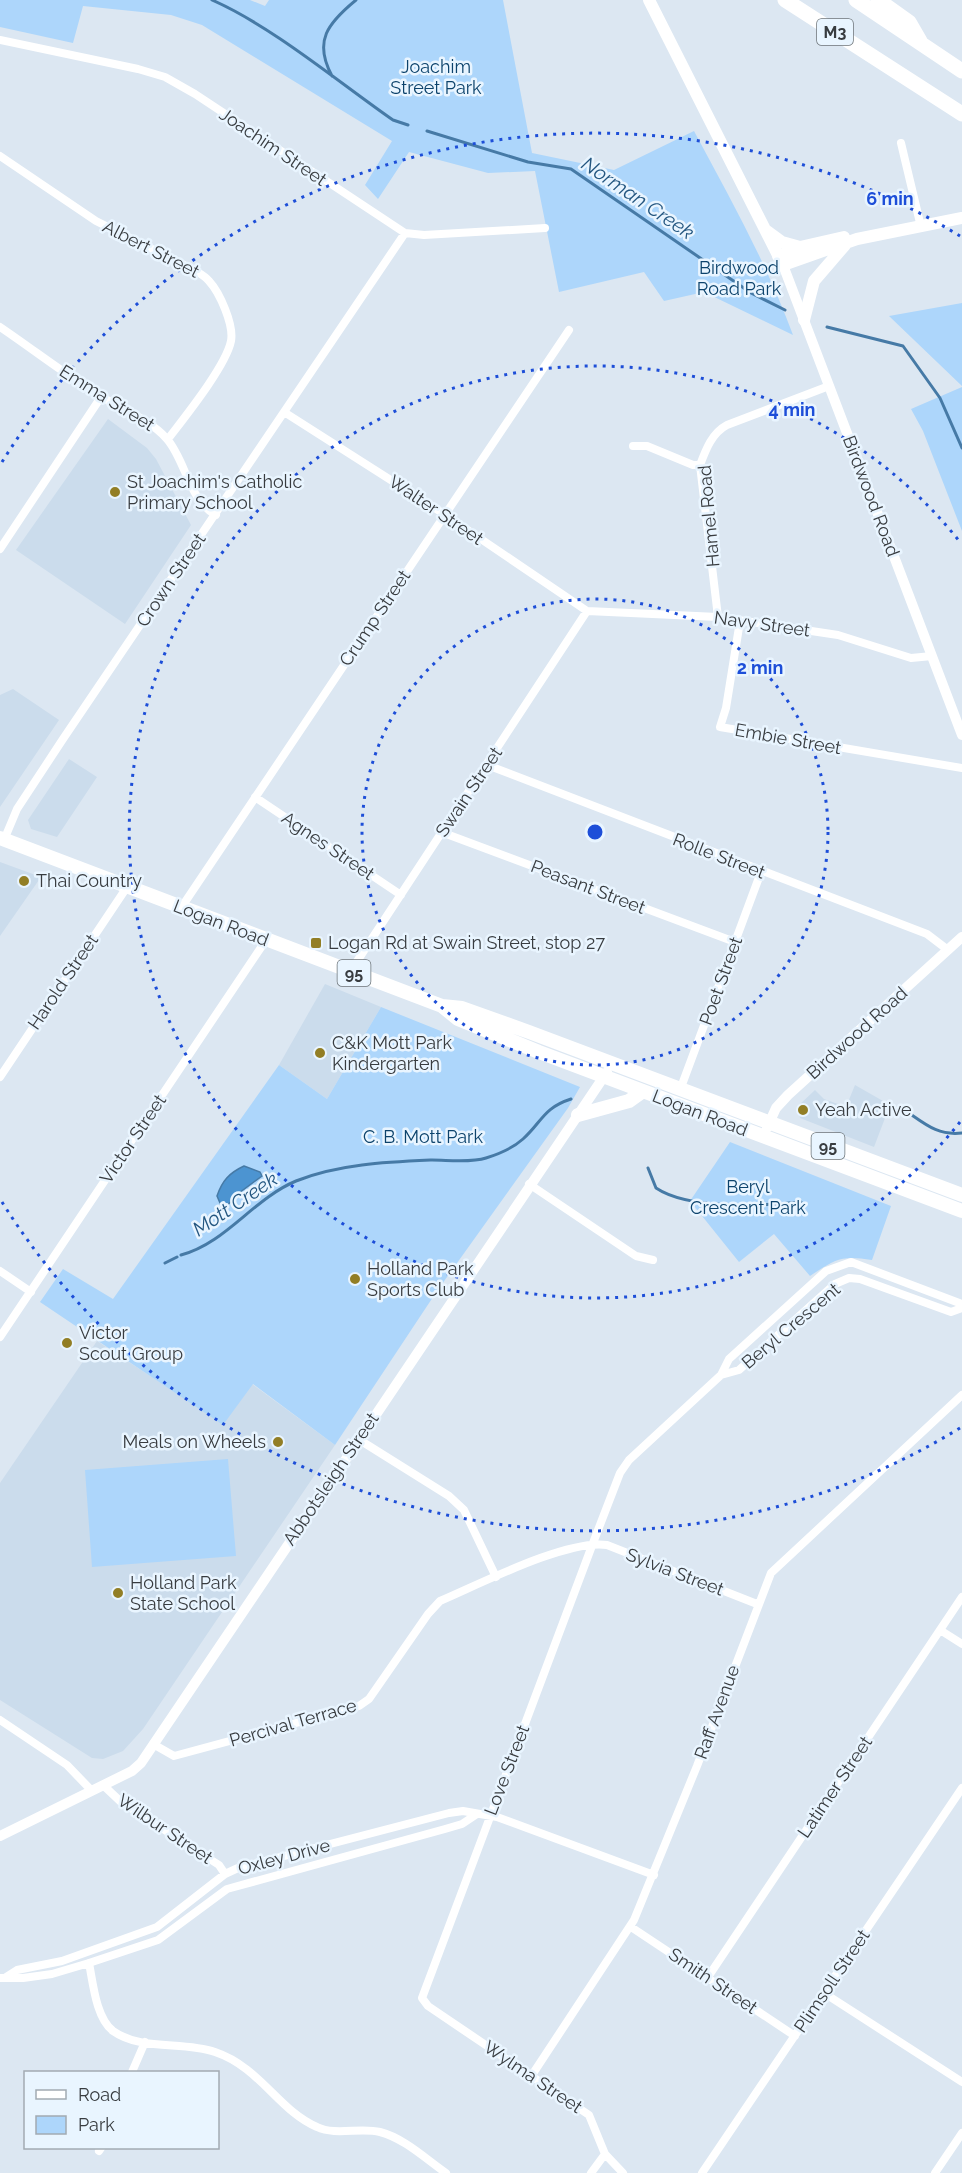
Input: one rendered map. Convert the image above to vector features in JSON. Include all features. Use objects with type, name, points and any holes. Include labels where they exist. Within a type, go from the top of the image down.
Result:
[{"type":"highway","name":"M3","points":[[785,0],[962,114]]},
{"type":"highway","name":"M3","points":[[856,0],[962,71]]},
{"type":"highway","points":[[878,0],[909,22],[921,44]]},
{"type":"main road","name":"Birdwood Road","points":[[649,0],[781,261]]},
{"type":"main road","points":[[781,261],[800,247],[843,237],[857,238],[962,218]]},
{"type":"main road","points":[[764,228],[782,242],[800,247]]},
{"type":"main road","points":[[781,261],[846,244],[857,238]]},
{"type":"main road","points":[[804,320],[810,288],[817,275],[846,244]]},
{"type":"main road","name":"Logan Road","points":[[2,839],[350,972],[442,1006],[462,1008],[962,1195]]},
{"type":"main road","name":"Logan Road","points":[[442,1006],[458,1018],[603,1076],[962,1211]]},
{"type":"main road","points":[[578,1114],[629,1101],[644,1091]]},
{"type":"street","name":"Joachim Street","points":[[0,40],[138,69],[165,77],[195,94],[405,233]]},
{"type":"street","points":[[901,143],[921,227]]},
{"type":"street","name":"Albert Street","points":[[0,156],[96,221],[194,270],[208,279],[216,290],[229,324],[231,340],[224,358],[168,440]]},
{"type":"street","points":[[405,233],[424,235],[545,228]]},
{"type":"street","name":"Crown Street","points":[[2,839],[17,809],[405,233]]},
{"type":"street","name":"Birdwood Road","points":[[781,261],[962,735]]},
{"type":"street","name":"Emma Street","points":[[0,327],[101,397],[157,428],[180,455],[199,497],[209,511],[216,515]]},
{"type":"street","name":"Crump Street","points":[[181,908],[569,330]]},
{"type":"street","name":"Hamel Road","points":[[718,617],[700,465],[710,441],[721,428],[829,386]]},
{"type":"street","points":[[0,549],[101,397]]},
{"type":"street","name":"Walter Street","points":[[284,412],[444,514],[587,611]]},
{"type":"street","points":[[633,446],[647,446],[693,465],[700,465]]},
{"type":"street","name":"Navy Street","points":[[587,611],[718,617],[838,635],[911,658],[933,656]]},
{"type":"street","name":"Swain Street","points":[[350,972],[587,611]]},
{"type":"street","name":"Embie Street","points":[[740,621],[726,708],[720,727],[962,768]]},
{"type":"street","name":"Rolle Street","points":[[487,765],[927,934],[948,950]]},
{"type":"street","name":"Agnes Street","points":[[255,797],[401,895]]},
{"type":"street","name":"Peasant Street","points":[[441,832],[735,942]]},
{"type":"street","name":"Poet Street","points":[[681,1089],[761,872]]},
{"type":"street","name":"Harold Street","points":[[0,1077],[127,887]]},
{"type":"street","name":"Birdwood Road","points":[[763,1137],[769,1123],[788,1095],[962,937]]},
{"type":"street","name":"Victor Street","points":[[0,1337],[266,940]]},
{"type":"street","name":"Abbotsleigh Street","points":[[0,1836],[132,1771],[153,1744],[612,1064]]},
{"type":"street","points":[[529,1184],[636,1256],[653,1260]]},
{"type":"street","name":"Beryl Crescent","points":[[593,1543],[620,1473],[628,1460],[721,1375],[729,1359],[826,1271],[851,1262],[958,1300],[962,1306],[951,1312],[860,1279],[849,1278],[835,1284],[739,1371],[721,1375]]},
{"type":"street","points":[[0,1271],[31,1292]]},
{"type":"street","name":"Raff Avenue","points":[[532,2075],[631,1927],[654,1875],[757,1604],[771,1573],[786,1556],[962,1395]]},
{"type":"street","points":[[358,1439],[449,1496],[464,1510],[496,1577]]},
{"type":"street","name":"Percival Terrace","points":[[153,1744],[174,1756],[359,1706],[369,1699],[428,1614],[440,1601],[496,1577],[593,1543]]},
{"type":"street","name":"Sylvia Street","points":[[593,1543],[607,1545],[757,1604]]},
{"type":"street","name":"Love Street","points":[[422,1998],[593,1543]]},
{"type":"street","name":"Latimer Street","points":[[708,1977],[962,1597]]},
{"type":"street","points":[[940,1630],[962,1644]]},
{"type":"street","points":[[0,1720],[67,1765],[92,1791]]},
{"type":"street","name":"Wilbur Street","points":[[103,1785],[121,1802],[219,1865],[225,1874]]},
{"type":"street","name":"Plimsoll Street","points":[[702,2173],[962,1788]]},
{"type":"street","name":"Oxley Drive","points":[[3,1977],[17,1970],[62,1960],[157,1927],[225,1874],[448,1813],[463,1811],[489,1815],[654,1875]]},
{"type":"street","name":"Oxley Drive","points":[[3,1977],[23,1978],[52,1974],[158,1940],[227,1889],[462,1824],[477,1814]]},
{"type":"street","name":"Smith Street","points":[[631,1927],[795,2036]]},
{"type":"street","points":[[89,1963],[103,2018],[112,2030],[132,2040],[183,2044],[229,2057],[247,2068],[299,2115],[319,2128],[382,2133],[446,2173]]},
{"type":"street","points":[[824,1993],[962,2082]]},
{"type":"street","name":"Wylma Street","points":[[422,1998],[428,2006],[589,2115],[605,2154],[623,2173]]},
{"type":"street","points":[[133,2071],[145,2042]]},
{"type":"street","points":[[935,2173],[962,2133]]},
{"type":"street","points":[[591,2173],[605,2154]]},
{"type":"shaded area","name":"St Joachim's Catholic Primary School","points":[[108,419],[147,448],[156,459],[191,525],[125,624],[16,550]]},
{"type":"shaded area","points":[[13,689],[59,720],[0,807],[0,695]]},
{"type":"shaded area","points":[[69,759],[97,777],[57,837],[31,829],[28,820]]},
{"type":"shaded area","points":[[0,862],[41,877],[0,936]]},
{"type":"shaded area","name":"C&K Mott Park Kindergarten","points":[[325,984],[381,1007],[327,1099],[279,1065]]},
{"type":"shaded area","points":[[855,1085],[890,1105],[874,1147],[800,1118],[798,1106],[815,1090],[824,1099],[846,1107]]},
{"type":"shaded area","points":[[244,1166],[260,1172],[262,1176],[239,1193],[223,1210],[217,1196],[221,1186],[230,1175]]},
{"type":"shaded area","name":"Holland Park State School","points":[[97,1341],[223,1424],[252,1384],[335,1445],[143,1729],[123,1751],[103,1759],[92,1758],[0,1700],[0,1483]]},
{"type":"green space","name":"Joachim Street Park","points":[[0,0],[250,0],[265,6],[269,0],[503,0],[532,153],[614,170],[694,131],[760,257],[793,335],[704,292],[664,301],[644,272],[559,292],[535,171],[488,173],[409,152],[378,199],[365,185],[392,141],[202,25],[171,15],[83,6],[73,43],[0,27]]},
{"type":"green space","points":[[962,303],[962,386],[889,316]]},
{"type":"green space","points":[[962,387],[962,531],[923,431],[911,409]]},
{"type":"green space","name":"C. B. Mott Park","points":[[381,1007],[580,1087],[568,1108],[437,1291],[335,1445],[253,1384],[223,1425],[40,1302],[63,1269],[113,1299],[279,1065],[327,1099]]},
{"type":"green space","name":"Beryl Crescent Park","points":[[730,1142],[891,1206],[872,1260],[846,1258],[810,1276],[774,1234],[739,1262],[690,1201]]},
{"type":"green space","points":[[228,1459],[236,1556],[92,1567],[85,1470]]},
{"type":"waterway","points":[[212,0],[235,11],[281,40],[393,120],[408,125]]},
{"type":"waterway","points":[[332,76],[324,53],[326,34],[338,17],[356,0]]},
{"type":"waterway","name":"Norman Creek","points":[[427,131],[528,162],[571,169],[751,293],[785,310]]},
{"type":"waterway","name":"Norman Creek","points":[[827,327],[903,346],[940,398],[962,448]]},
{"type":"waterway","name":"Mott Creek","points":[[181,1255],[212,1241],[266,1198],[296,1181],[312,1175],[363,1165],[432,1160],[480,1160],[501,1153],[515,1145],[549,1111],[571,1099]]},
{"type":"waterway","name":"Mott Creek","points":[[906,1111],[939,1131],[962,1133]]},
{"type":"waterway","name":"Mott Creek","points":[[648,1168],[656,1188],[687,1200],[727,1205],[801,1202]]},
{"type":"waterway","name":"Mott Creek","points":[[165,1263],[177,1257]]},
{"type":"place","name":"St Joachim's Catholic Primary School","points":[[115,492]]},
{"type":"place","name":"Thai Country","points":[[24,881]]},
{"type":"place","name":"Logan Rd at Swain Street, stop 27","points":[[316,943]]},
{"type":"place","name":"C&K Mott Park Kindergarten","points":[[320,1053]]},
{"type":"place","name":"Yeah Active","points":[[803,1110]]},
{"type":"place","name":"Holland Park Sports Club","points":[[355,1279]]},
{"type":"place","name":"Victor Scout Group","points":[[67,1343]]},
{"type":"place","name":"Meals on Wheels","points":[[278,1442]]},
{"type":"place","name":"Holland Park State School","points":[[118,1593]]},
{"type":"park label","name":"Birdwood Road Park","points":[[739,278]]}]
